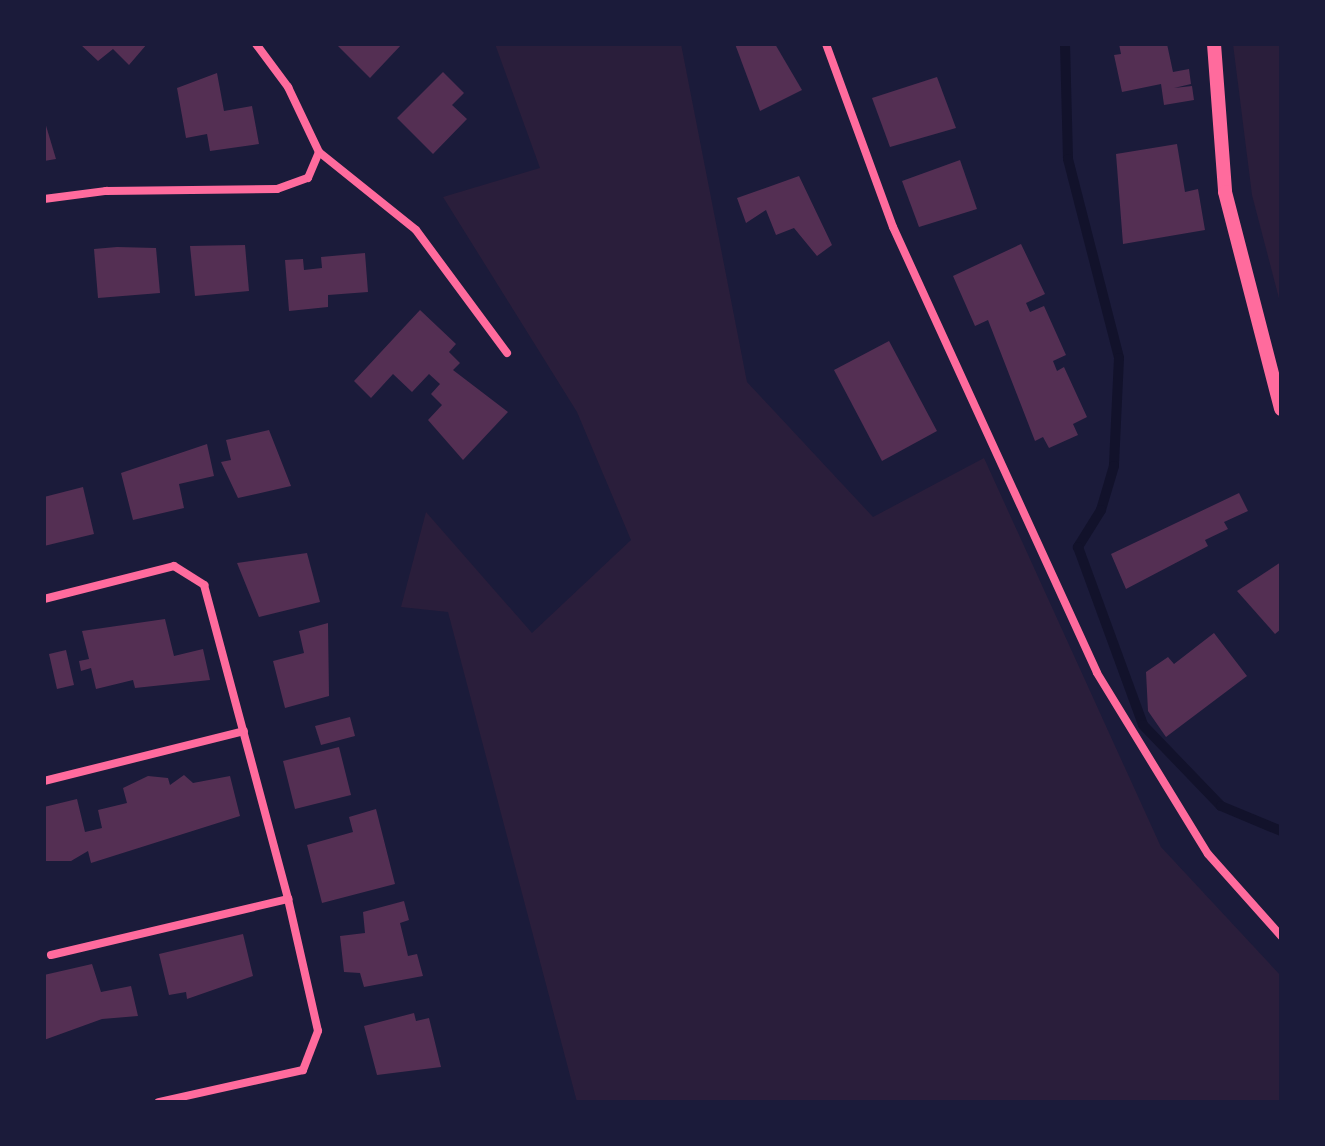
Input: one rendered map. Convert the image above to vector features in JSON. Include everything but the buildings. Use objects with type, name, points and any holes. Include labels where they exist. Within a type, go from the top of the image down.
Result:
[{"type":"street","points":[[256,44],[288,87],[319,152],[416,230],[507,353]]},
{"type":"street","points":[[826,44],[893,227],[1097,673],[1208,854],[1281,936]]},
{"type":"street","points":[[1214,44],[1225,192],[1281,409]]},
{"type":"street","points":[[44,199],[277,189],[308,178],[319,152]]},
{"type":"street","points":[[44,599],[174,566],[204,585],[288,899],[318,1031],[303,1070],[159,1102]]},
{"type":"street","points":[[44,781],[244,731]]},
{"type":"street","points":[[51,955],[288,899]]},
{"type":"shaded area","points":[[495,44],[681,44],[747,382],[873,517],[984,458],[1161,847],[1281,976],[1281,1102],[577,1102],[448,612],[401,607],[426,512],[532,633],[631,540],[577,412],[443,197],[540,168]]},
{"type":"shaded area","points":[[1233,44],[1281,44],[1281,306],[1252,195]]},
{"type":"waterway","points":[[1065,44],[1068,159],[1119,358],[1114,466],[1101,510],[1078,547],[1143,725],[1221,806],[1281,831]]}]
